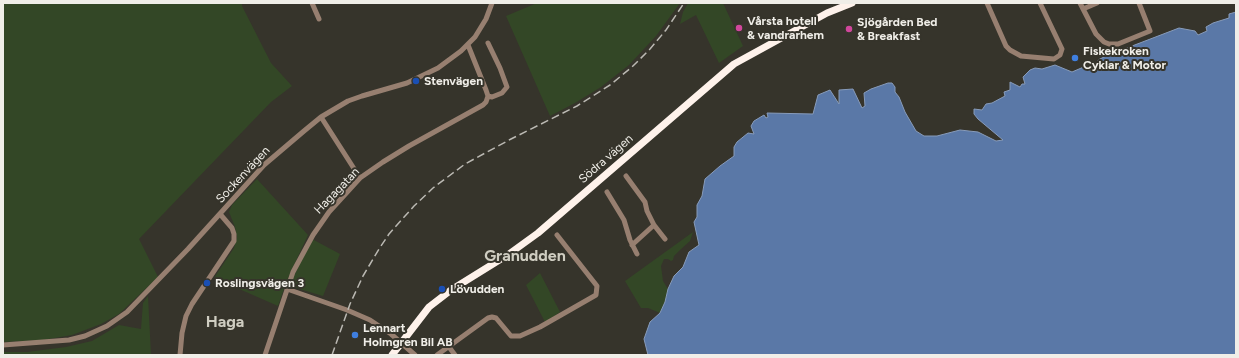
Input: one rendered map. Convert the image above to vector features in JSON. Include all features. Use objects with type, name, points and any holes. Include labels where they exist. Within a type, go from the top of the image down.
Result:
[{"type":"highway","name":"Södra vägen","points":[[392,355],[429,307],[451,290],[509,254],[533,237],[734,64],[827,13],[852,3]]},
{"type":"street","points":[[312,3],[319,19]]},
{"type":"street","name":"Sockenvägen","points":[[3,345],[69,340],[84,336],[108,326],[127,312],[220,214],[264,165],[304,130],[321,117],[348,101],[407,83],[432,72],[450,60],[468,45],[480,30],[492,3]]},
{"type":"street","points":[[987,3],[1006,46],[1010,50],[1021,56],[1054,59],[1060,55],[1062,49],[1040,3]]},
{"type":"street","points":[[1080,3],[1096,34],[1109,44],[1118,44],[1150,31],[1139,3]]},
{"type":"street","points":[[1083,9],[1097,3]]},
{"type":"street","name":"Hagagatan","points":[[265,355],[296,265],[312,235],[329,212],[360,178],[396,154],[483,105],[488,96],[492,97],[502,93],[506,87],[500,68],[488,43]]},
{"type":"street","points":[[468,45],[488,96]]},
{"type":"street","points":[[321,117],[360,178]]},
{"type":"street","points":[[626,176],[645,202],[647,211],[654,225],[665,239]]},
{"type":"street","points":[[607,192],[624,220],[632,245],[637,254]]},
{"type":"street","points":[[180,355],[182,333],[186,316],[192,304],[234,241],[232,228],[220,214]]},
{"type":"street","points":[[632,245],[654,225]]},
{"type":"street","points":[[437,355],[471,330],[492,317],[496,318],[512,336],[520,336],[540,327],[596,295],[597,286],[557,235]]},
{"type":"street","points":[[287,289],[365,318],[383,329],[415,355]]},
{"type":"street","points":[[449,347],[455,355]]},
{"type":"green space","points":[[3,3],[242,3],[242,6],[271,63],[292,86],[271,102],[139,239],[158,277],[119,314],[101,324],[72,335],[43,340],[3,342]]},
{"type":"green space","points":[[537,3],[680,3],[656,36],[629,65],[601,87],[550,116],[506,16]]},
{"type":"green space","points":[[688,3],[723,3],[743,46],[719,63],[696,15],[680,24],[683,12]]},
{"type":"green space","points":[[257,179],[308,235],[287,280],[278,306],[214,278],[234,248],[237,237],[229,212],[232,205]]},
{"type":"green space","points":[[693,232],[690,241],[674,256],[673,260],[671,261],[664,259],[661,266],[663,281],[668,289],[665,302],[660,313],[648,308],[641,308],[625,281]]},
{"type":"green space","points":[[312,239],[340,254],[323,296],[293,287],[291,282]]},
{"type":"green space","points":[[540,273],[560,312],[545,322],[526,285]]},
{"type":"green space","points":[[148,296],[151,355],[3,355],[3,352],[27,352],[66,347],[92,341],[119,325],[141,329],[143,303]]},
{"type":"water","points":[[1236,12],[1236,355],[648,355],[644,339],[650,322],[660,313],[674,276],[683,267],[689,252],[699,245],[694,222],[697,217],[697,205],[702,196],[705,179],[734,156],[734,147],[737,142],[748,133],[754,134],[751,126],[754,121],[764,115],[766,118],[768,117],[767,113],[813,114],[818,95],[830,90],[839,104],[839,90],[853,89],[862,108],[865,106],[864,93],[871,89],[892,83],[905,112],[916,131],[924,136],[937,136],[960,130],[978,132],[996,141],[1003,140],[978,119],[974,114],[974,109],[982,110],[986,104],[992,103],[1005,96],[1004,92],[1010,90],[1010,82],[1020,87],[1022,84],[1025,84],[1023,77],[1030,70],[1035,68],[1042,69],[1055,65],[1072,72],[1086,66],[1092,68],[1096,65],[1098,60],[1106,56],[1179,28],[1195,31],[1198,35],[1207,31],[1206,27],[1229,18],[1229,14]]},
{"type":"railway","points":[[332,355],[350,304],[363,276],[389,234],[414,206],[433,188],[465,164],[577,106],[610,85],[632,67],[650,49],[666,30],[684,3]]},
{"type":"place","name":"Vårsta hotell & vandrarhem","points":[[739,28]]},
{"type":"place","name":"Sjögården Bed & Breakfast","points":[[849,29]]},
{"type":"place","name":"Fiskekroken Cyklar & Motor","points":[[1075,58]]},
{"type":"place","name":"Stenvägen","points":[[416,81]]},
{"type":"place","name":"Roslingsvägen 3","points":[[207,283]]},
{"type":"place","name":"Lövudden","points":[[442,289]]},
{"type":"place","name":"Lennart Holmgren Bil AB","points":[[355,335]]},
{"type":"district","name":"Granudden","points":[[525,256]]},
{"type":"district","name":"Haga","points":[[225,322]]}]
